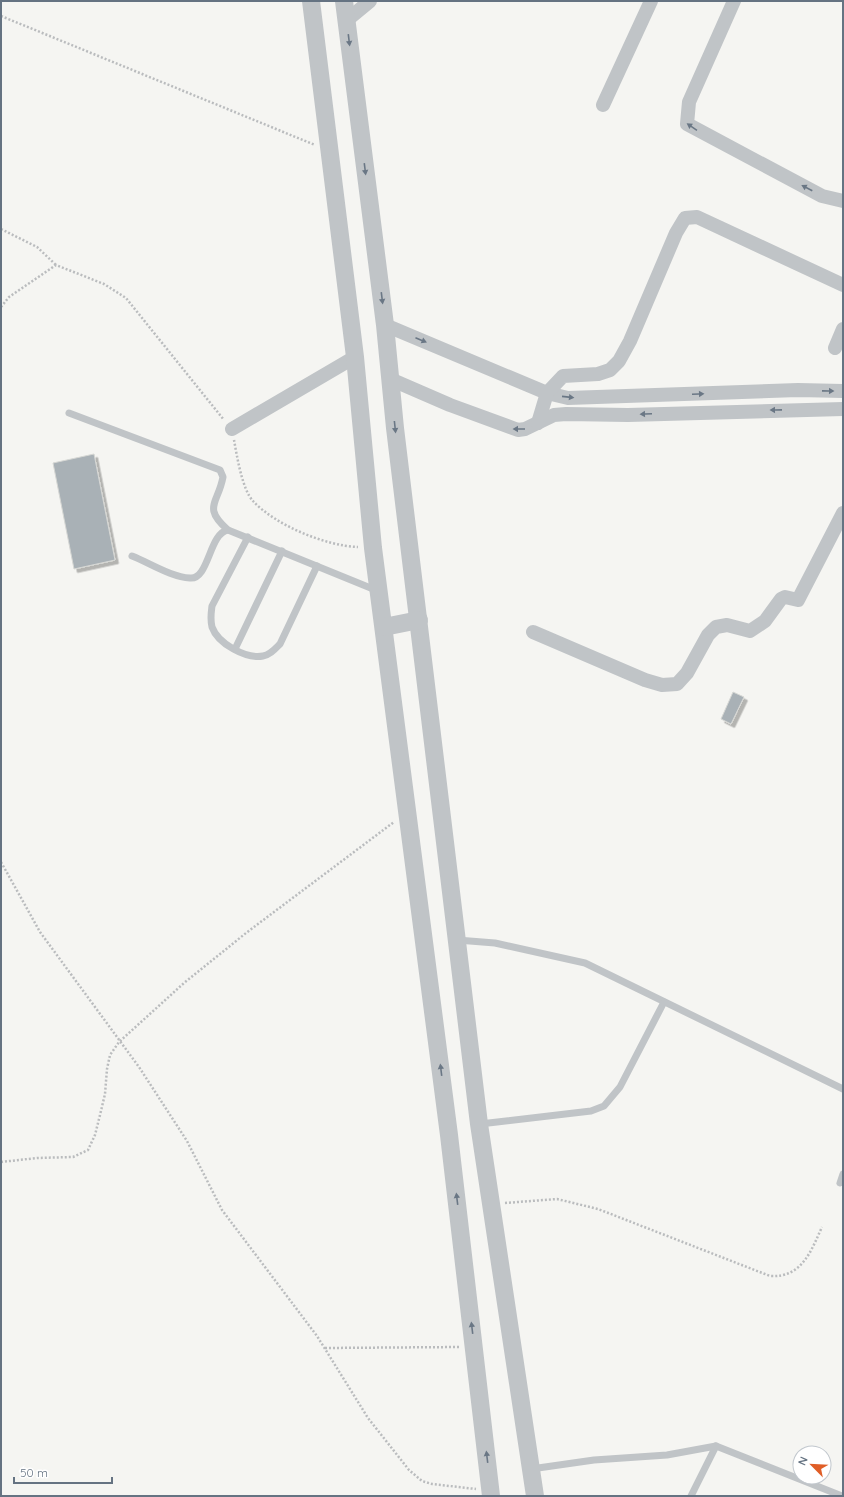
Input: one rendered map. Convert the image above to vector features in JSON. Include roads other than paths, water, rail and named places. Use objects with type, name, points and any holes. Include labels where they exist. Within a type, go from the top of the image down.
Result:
[{"type":"street","points":[[311,1],[355,357],[373,548],[449,1135],[491,1493]]},
{"type":"street","points":[[344,1],[385,325],[390,379],[420,620],[479,1124],[535,1496]]},
{"type":"street","points":[[347,20],[370,1]]},
{"type":"street","points":[[603,105],[651,1]]},
{"type":"street","points":[[734,1],[689,102],[686,124],[822,196],[843,201]]},
{"type":"street","points":[[538,423],[547,393],[563,376],[598,374],[610,370],[619,361],[630,341],[676,233],[685,218],[697,217],[843,285]]},
{"type":"street","points":[[385,325],[547,393],[568,398],[798,390],[843,391]]},
{"type":"street","points":[[835,348],[843,329]]},
{"type":"street","points":[[232,429],[355,357]]},
{"type":"street","points":[[390,379],[508,428],[526,429],[554,415],[566,414],[628,415],[843,409]]},
{"type":"street","points":[[533,632],[645,680],[662,685],[677,684],[687,673],[708,635],[716,627],[727,626],[750,631],[765,621],[781,599],[785,597],[798,600],[843,513]]},
{"type":"street","points":[[384,626],[420,620]]},
{"type":"lane","points":[[69,413],[220,470],[223,473],[222,484],[214,502],[213,511],[215,516],[228,530],[379,591]]},
{"type":"lane","points":[[132,556],[180,576],[192,578],[196,577],[202,570],[218,536],[224,530],[228,530]]},
{"type":"lane","points":[[248,537],[212,606],[210,618],[217,636],[227,645],[235,649],[256,657],[265,656],[274,651],[280,644],[317,566]]},
{"type":"lane","points":[[235,649],[282,551]]},
{"type":"lane","points":[[457,940],[495,943],[585,963],[843,1089]]},
{"type":"lane","points":[[479,1124],[591,1111],[604,1106],[620,1087],[664,1002]]},
{"type":"lane","points":[[840,1183],[843,1174]]},
{"type":"lane","points":[[531,1469],[594,1460],[667,1455],[716,1446],[842,1496]]},
{"type":"lane","points":[[691,1496],[716,1446]]}]
